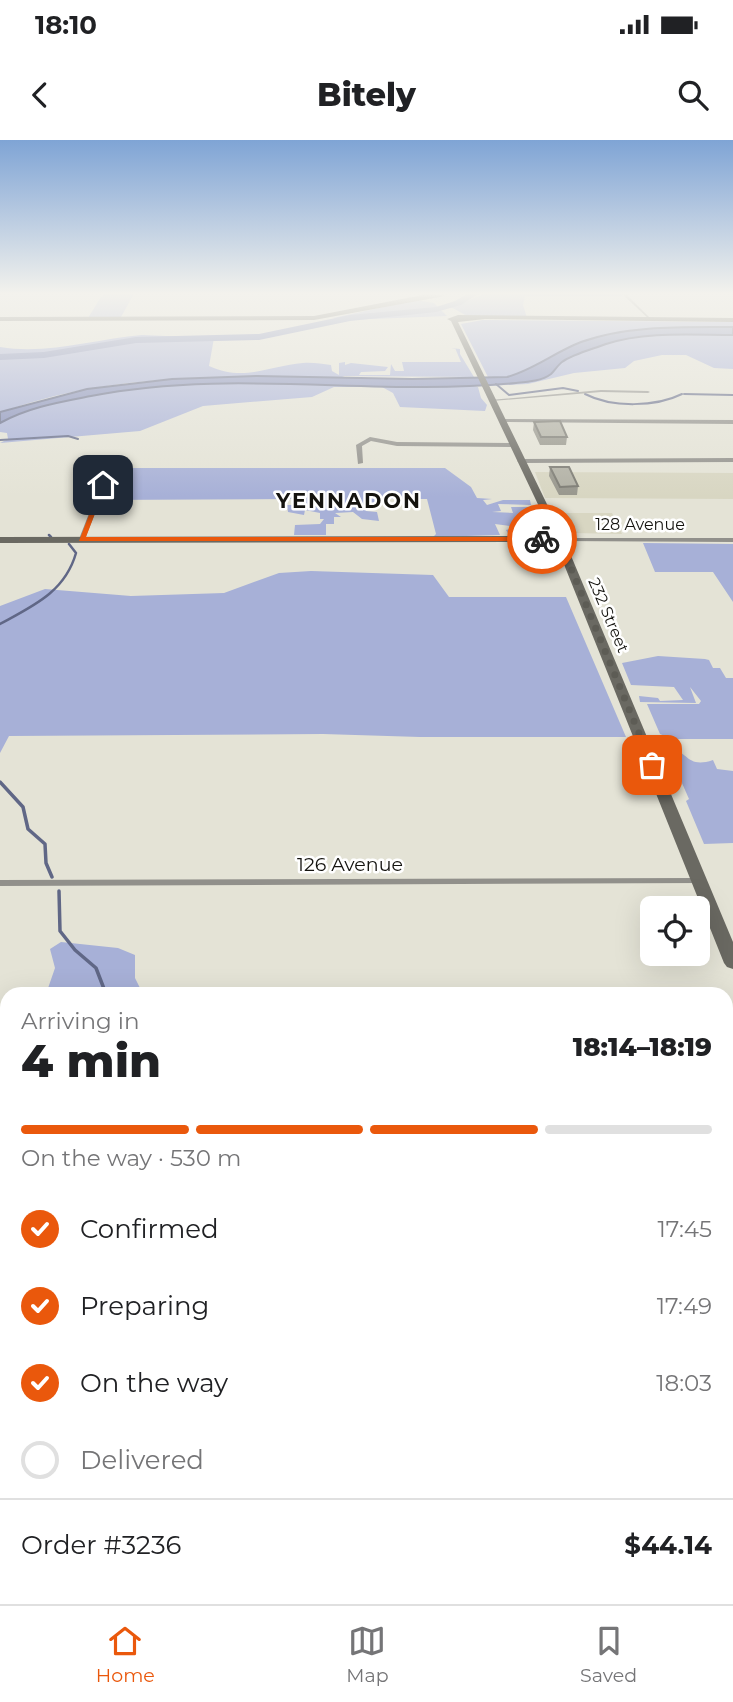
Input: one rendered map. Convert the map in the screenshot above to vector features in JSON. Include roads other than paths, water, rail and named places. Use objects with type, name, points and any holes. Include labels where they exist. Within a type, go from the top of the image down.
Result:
[{"type":"main road","name":"232 Street","points":[[473,360],[559,539],[733,963]]},
{"type":"main road","name":"128 Avenue","points":[[0,540],[559,539]]},
{"type":"street","points":[[492,400],[601,391],[648,392]]},
{"type":"street","points":[[502,420],[733,422]]},
{"type":"street","points":[[360,463],[359,445],[370,439],[397,444],[514,445]]},
{"type":"street","points":[[520,461],[733,460]]},
{"type":"street","points":[[82,539],[109,471]]},
{"type":"street","name":"128 Avenue","points":[[559,539],[733,541]]},
{"type":"street","name":"126 Avenue","points":[[0,883],[700,881]]},
{"type":"waterway","points":[[496,384],[509,395],[563,388],[578,391]]},
{"type":"waterway","points":[[585,394],[621,404],[660,401],[682,394]]},
{"type":"waterway","points":[[684,394],[733,395]]},
{"type":"waterway","points":[[0,440],[68,436],[78,439]]},
{"type":"waterway","points":[[0,624],[36,604],[56,588],[71,567],[76,553],[69,544]]},
{"type":"waterway","points":[[0,782],[23,807],[28,829],[45,844],[46,863],[52,877]]},
{"type":"waterway","points":[[59,891],[60,931],[75,950],[96,968],[103,987]]},
{"type":"district","name":"YENNADON","points":[[349,501]]}]
